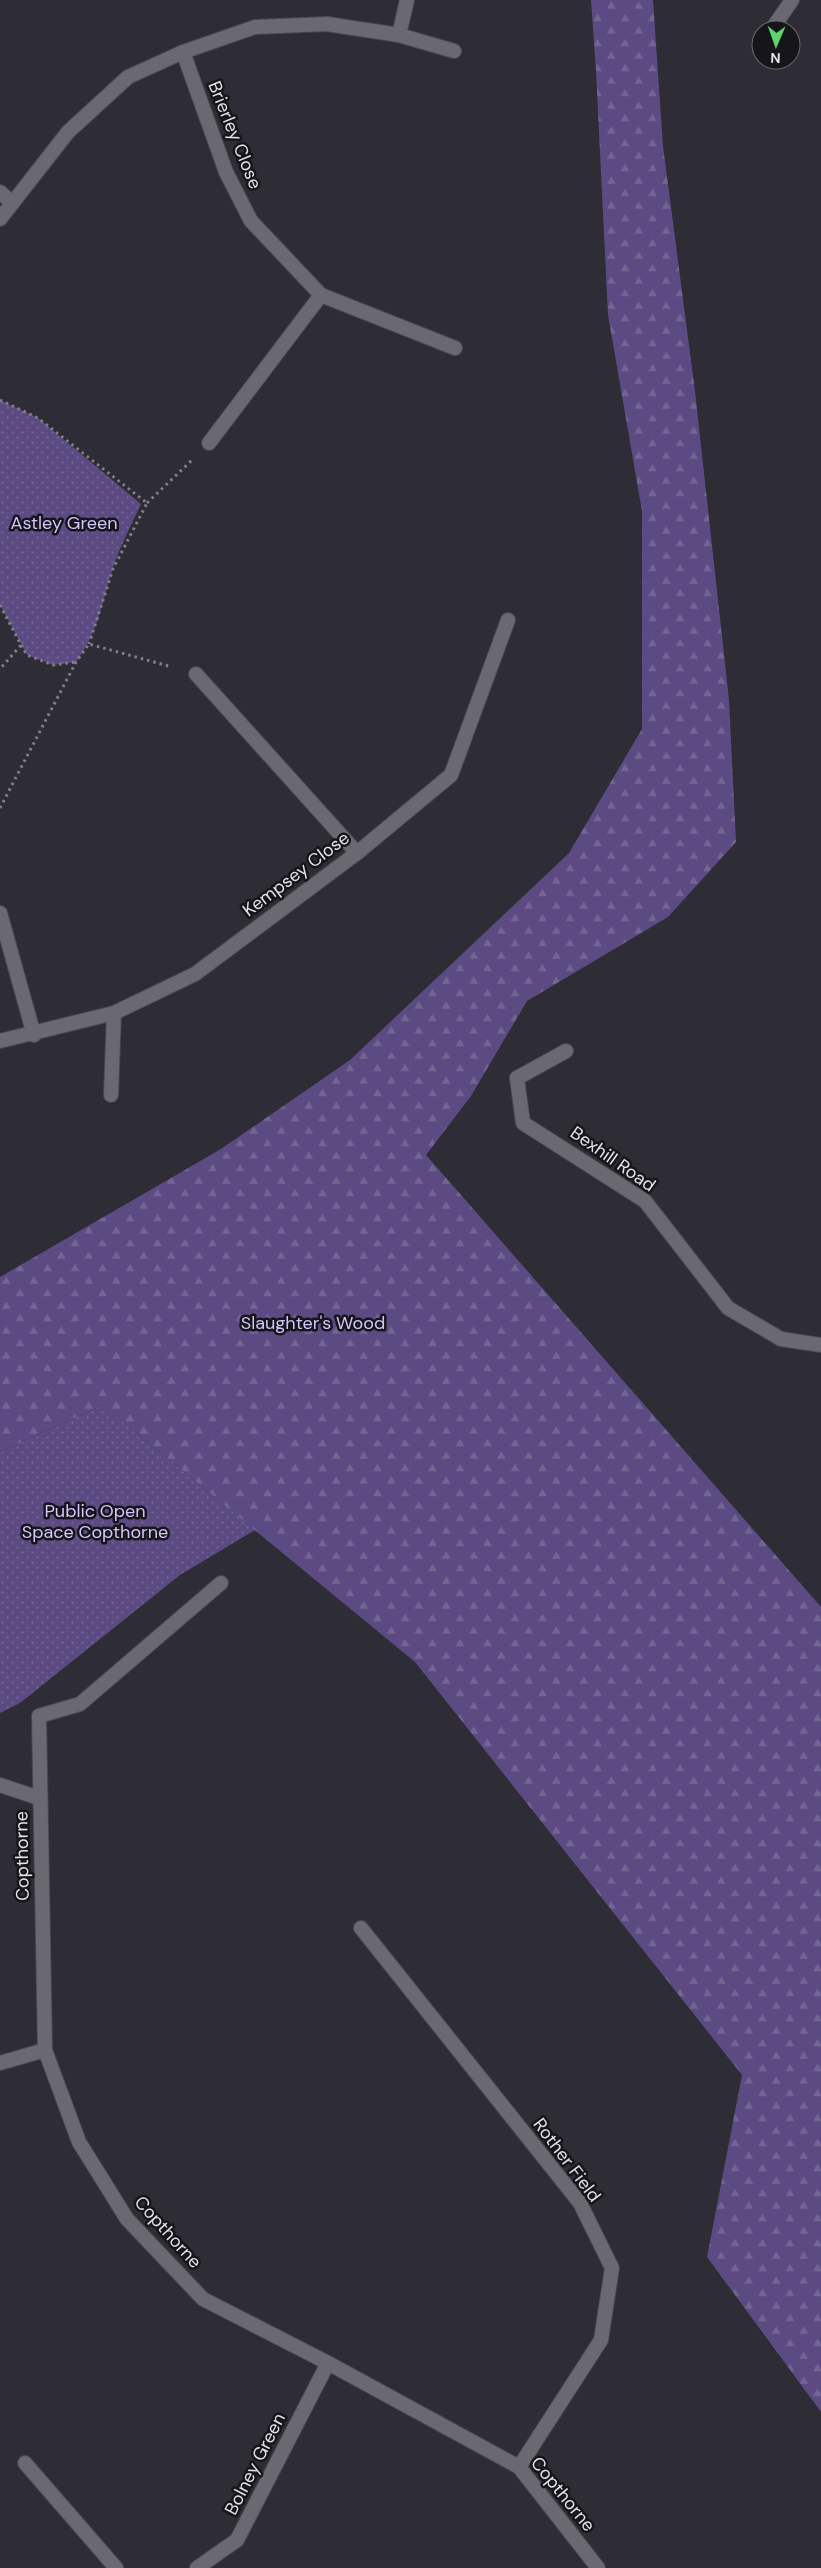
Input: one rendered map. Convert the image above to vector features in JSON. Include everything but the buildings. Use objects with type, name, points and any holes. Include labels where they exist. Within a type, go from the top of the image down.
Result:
[{"type":"street","points":[[400,35],[408,0]]},
{"type":"street","points":[[778,20],[792,0]]},
{"type":"street","points":[[0,219],[68,132],[128,77],[183,52],[255,27],[328,24],[400,35],[454,51]]},
{"type":"street","name":"Brierley Close","points":[[183,52],[226,172],[251,221],[321,295],[455,348]]},
{"type":"street","points":[[0,192],[12,202]]},
{"type":"street","points":[[209,443],[321,295]]},
{"type":"street","name":"Kempsey Close","points":[[0,1042],[114,1013],[195,974],[356,853],[451,775],[508,620]]},
{"type":"street","points":[[196,674],[356,853]]},
{"type":"street","points":[[0,913],[34,1034]]},
{"type":"street","points":[[111,1095],[114,1013]]},
{"type":"street","name":"Bexhill Road","points":[[566,1051],[517,1078],[523,1123],[645,1201],[728,1308],[781,1339],[821,1345]]},
{"type":"street","name":"Copthorne","points":[[221,1583],[80,1704],[39,1716],[45,2050],[79,2142],[127,2219],[203,2299],[328,2363],[519,2467],[598,2568]]},
{"type":"street","points":[[0,1785],[39,1798]]},
{"type":"street","name":"Rother Field","points":[[362,1928],[580,2203],[612,2268],[601,2340],[519,2467]]},
{"type":"street","points":[[0,2063],[45,2050]]},
{"type":"street","name":"Bolney Green","points":[[198,2568],[237,2540],[328,2363]]},
{"type":"street","points":[[25,2463],[116,2568]]},
{"type":"path","points":[[0,400],[38,418],[147,503]]},
{"type":"path","points":[[0,808],[76,662],[89,644],[112,569],[147,503],[209,443]]},
{"type":"path","points":[[0,605],[27,655],[54,665],[76,662]]},
{"type":"path","points":[[89,644],[196,674]]},
{"type":"path","points":[[0,669],[21,645]]},
{"type":"green space","name":"Slaughter's Wood","points":[[591,0],[653,0],[663,146],[695,391],[729,700],[736,842],[668,917],[527,1001],[471,1096],[426,1155],[821,1607],[821,2412],[707,2257],[742,2075],[415,1662],[103,1405],[0,1452],[0,1277],[221,1149],[350,1060],[569,853],[642,729],[642,511],[608,315]]},
{"type":"green space","name":"Astley Green","points":[[0,400],[38,418],[141,504],[115,562],[94,629],[76,662],[53,665],[27,655],[0,605]]},
{"type":"green space","name":"Public Open Space Copthorne","points":[[103,1405],[255,1530],[180,1575],[20,1703],[0,1713],[0,1452]]}]
